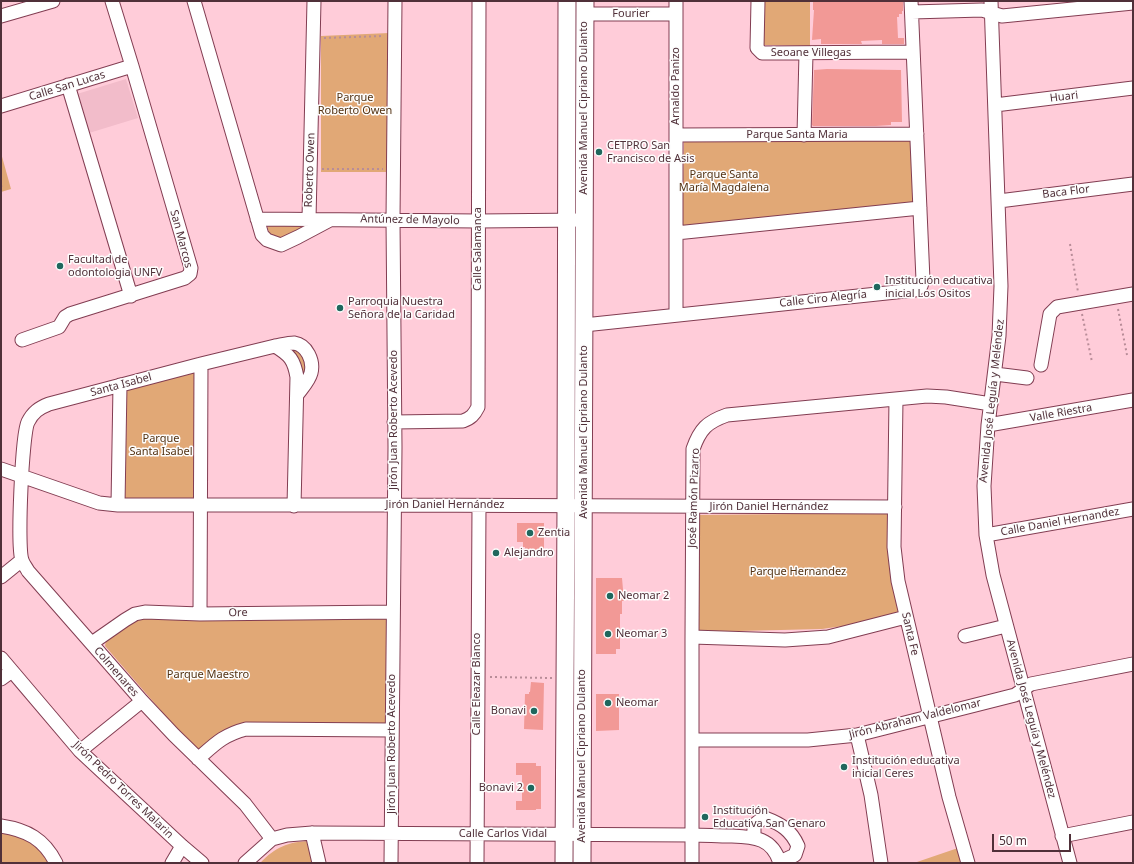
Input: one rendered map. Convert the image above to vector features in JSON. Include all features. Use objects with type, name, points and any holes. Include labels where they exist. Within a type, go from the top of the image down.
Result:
[{"type":"main road","name":"Avenida Manuel Cipriano Dulanto","points":[[564,863],[567,1]]},
{"type":"main road","name":"Avenida Manuel Cipriano Dulanto","points":[[582,863],[585,7]]},
{"type":"street","points":[[1,16],[53,1]]},
{"type":"street","name":"San Marcos","points":[[22,340],[59,327],[65,317],[70,314],[185,278],[190,274],[191,268],[112,1]]},
{"type":"street","name":"Antúnez de Mayolo","points":[[194,1],[262,235],[274,244],[281,245],[332,219]]},
{"type":"street","name":"Roberto Owen","points":[[309,219],[314,1]]},
{"type":"street","name":"Jirón Juan Roberto Acevedo","points":[[391,863],[394,505],[395,1]]},
{"type":"street","name":"Calle Salamanca","points":[[394,422],[463,421],[475,414],[478,407],[479,1]]},
{"type":"street","name":"Seoane Villegas","points":[[758,1],[757,48],[762,53],[913,52]]},
{"type":"street","points":[[912,6],[982,10],[992,7],[1002,16],[1080,5],[1133,3]]},
{"type":"street","name":"Calle Ciro Alegría","points":[[584,325],[676,314],[915,290],[921,286],[923,280],[912,6]]},
{"type":"street","name":"Fourier","points":[[585,7],[676,7]]},
{"type":"street","name":"Arnaldo Panizo","points":[[676,7],[676,314]]},
{"type":"street","name":"Avenida José Leguía y Meléndez","points":[[992,7],[1001,304],[995,374],[988,425],[984,486],[986,535],[993,575],[1006,626],[1070,863]]},
{"type":"street","points":[[804,135],[806,53]]},
{"type":"street","name":"Calle San Lucas","points":[[1,106],[132,66]]},
{"type":"street","points":[[68,85],[131,296]]},
{"type":"street","name":"Huari","points":[[995,105],[1133,88]]},
{"type":"street","name":"Parque Santa Maria","points":[[676,135],[917,134]]},
{"type":"street","name":"Baca Flor","points":[[999,201],[1133,184]]},
{"type":"street","points":[[676,233],[920,208]]},
{"type":"street","name":"Antúnez de Mayolo","points":[[257,219],[478,221],[584,220]]},
{"type":"street","points":[[1041,365],[1050,314],[1057,308],[1133,294]]},
{"type":"street","name":"Santa Isabel","points":[[22,476],[27,423],[38,409],[49,404],[275,346],[291,358],[297,377],[294,506]]},
{"type":"street","points":[[200,614],[201,364]]},
{"type":"street","points":[[995,374],[1027,378]]},
{"type":"street","points":[[118,505],[120,386]]},
{"type":"street","name":"José Ramón Pizarro","points":[[692,863],[693,449],[698,436],[706,426],[727,415],[926,396],[946,397],[991,404]]},
{"type":"street","name":"Santa Fe","points":[[896,398],[894,547],[898,582],[949,797],[968,863]]},
{"type":"street","name":"Valle Riestra","points":[[988,425],[1133,400]]},
{"type":"street","name":"Jirón Daniel Hernández","points":[[1,469],[99,503],[118,505],[895,507]]},
{"type":"street","name":"Colmenares","points":[[22,476],[20,547],[22,560],[28,571],[142,701],[198,759],[241,799],[272,839]]},
{"type":"street","name":"Calle Eleazar Blanco","points":[[477,863],[479,506]]},
{"type":"street","name":"Calle Daniel Hernandez","points":[[986,535],[1133,508]]},
{"type":"street","points":[[1,578],[22,560]]},
{"type":"street","name":"Ore","points":[[92,643],[135,614],[146,612],[200,614],[393,612]]},
{"type":"street","points":[[692,637],[785,640],[828,637],[906,617]]},
{"type":"street","points":[[965,636],[1006,626]]},
{"type":"street","name":"Jirón Pedro Torres Malarin","points":[[1,658],[80,751],[202,863]]},
{"type":"street","name":"Jirón Abraham Valdelomar","points":[[692,740],[808,740],[857,735],[1015,695],[1031,684],[1133,664]]},
{"type":"street","points":[[1,679],[12,671]]},
{"type":"street","points":[[80,751],[142,701]]},
{"type":"street","points":[[198,759],[222,738],[234,732],[246,729],[392,730]]},
{"type":"street","points":[[857,735],[871,795],[881,863]]},
{"type":"street","points":[[754,838],[754,826],[765,818],[778,823],[788,830],[794,837],[798,846],[795,855],[780,862]]},
{"type":"street","points":[[1062,836],[1133,822]]},
{"type":"street","points":[[1,826],[23,831],[34,837],[44,844],[56,863]]},
{"type":"street","points":[[312,833],[319,863]]},
{"type":"street","name":"Calle Carlos Vidal","points":[[245,863],[272,839],[287,835],[312,833],[693,835],[754,838],[760,839],[768,844],[775,851],[780,862]]},
{"type":"street","points":[[172,863],[182,846]]},
{"type":"path","points":[[314,38],[395,36]]},
{"type":"path","points":[[311,169],[395,169]]},
{"type":"path","points":[[1,185],[2,189]]},
{"type":"path","points":[[1070,244],[1092,362]]},
{"type":"path","points":[[1116,297],[1127,355]]},
{"type":"path","points":[[477,677],[565,678]]},
{"type":"shaded area","points":[[126,79],[138,118],[89,133],[77,94]]},
{"type":"green space","points":[[764,1],[810,1],[810,46],[764,45]]},
{"type":"green space","name":"Parque Roberto Owen","points":[[389,33],[389,172],[321,172],[321,36]]},
{"type":"green space","name":"Parque Santa María Magdalena","points":[[684,141],[911,141],[914,204],[682,226]]},
{"type":"green space","points":[[1,153],[11,189],[1,192]]},
{"type":"green space","points":[[267,221],[315,222],[285,240],[269,233]]},
{"type":"green space","points":[[293,347],[305,354],[305,374],[302,375]]},
{"type":"green space","name":"Parque Santa Isabel","points":[[196,371],[195,500],[125,499],[127,390]]},
{"type":"green space","name":"Parque Hernandez","points":[[889,513],[893,584],[898,613],[843,626],[822,629],[698,632],[698,515]]},
{"type":"green space","name":"Parque Maestro","points":[[147,616],[387,619],[386,725],[253,724],[203,748],[197,748],[169,720],[105,646],[106,640],[126,624]]},
{"type":"green space","points":[[1,830],[29,837],[46,857],[48,863],[1,863]]},
{"type":"green space","points":[[310,841],[315,863],[260,863],[282,846]]},
{"type":"green space","points":[[958,848],[962,863],[914,863]]},
{"type":"building","points":[[813,1],[903,1],[902,14],[899,14],[899,17],[897,17],[898,38],[904,38],[904,44],[882,44],[882,40],[861,41],[862,44],[821,44],[821,39],[812,40],[814,10]]},
{"type":"building","points":[[814,70],[901,70],[902,122],[891,122],[891,125],[876,126],[813,126]]},
{"type":"building","name":"Zentia","points":[[517,523],[544,523],[544,555],[525,555],[525,547],[523,547],[523,542],[517,542]]},
{"type":"building","points":[[596,578],[622,578],[624,601],[622,601],[622,614],[620,614],[620,649],[616,649],[616,654],[596,654]]},
{"type":"building","name":"Bonavi","points":[[531,682],[544,683],[543,730],[524,729],[525,694],[529,694],[530,692]]},
{"type":"building","name":"Neomar","points":[[596,694],[619,694],[619,730],[596,731]]},
{"type":"building","name":"Bonavi 2","points":[[516,763],[536,763],[536,766],[541,766],[541,809],[516,810],[516,801],[522,801],[522,775],[516,775]]},
{"type":"place","name":"CETPRO San Francisco de Asis","points":[[599,152]]},
{"type":"place","name":"Facultad de odontologia UNFV","points":[[60,266]]},
{"type":"place","name":"Institución educativa inicial Los Ositos","points":[[877,287]]},
{"type":"place","name":"Parroquia Nuestra Señora de la Caridad","points":[[340,308]]},
{"type":"place","name":"Zentia","points":[[530,533]]},
{"type":"place","name":"Alejandro","points":[[496,553]]},
{"type":"place","name":"Neomar 2","points":[[610,596]]},
{"type":"place","name":"Neomar 3","points":[[608,634]]},
{"type":"place","name":"Neomar","points":[[608,703]]},
{"type":"place","name":"Bonavi","points":[[534,711]]},
{"type":"place","name":"Institución educativa inicial Ceres","points":[[844,767]]},
{"type":"place","name":"Bonavi 2","points":[[531,788]]},
{"type":"place","name":"Institución Educativa San Genaro","points":[[705,817]]}]
